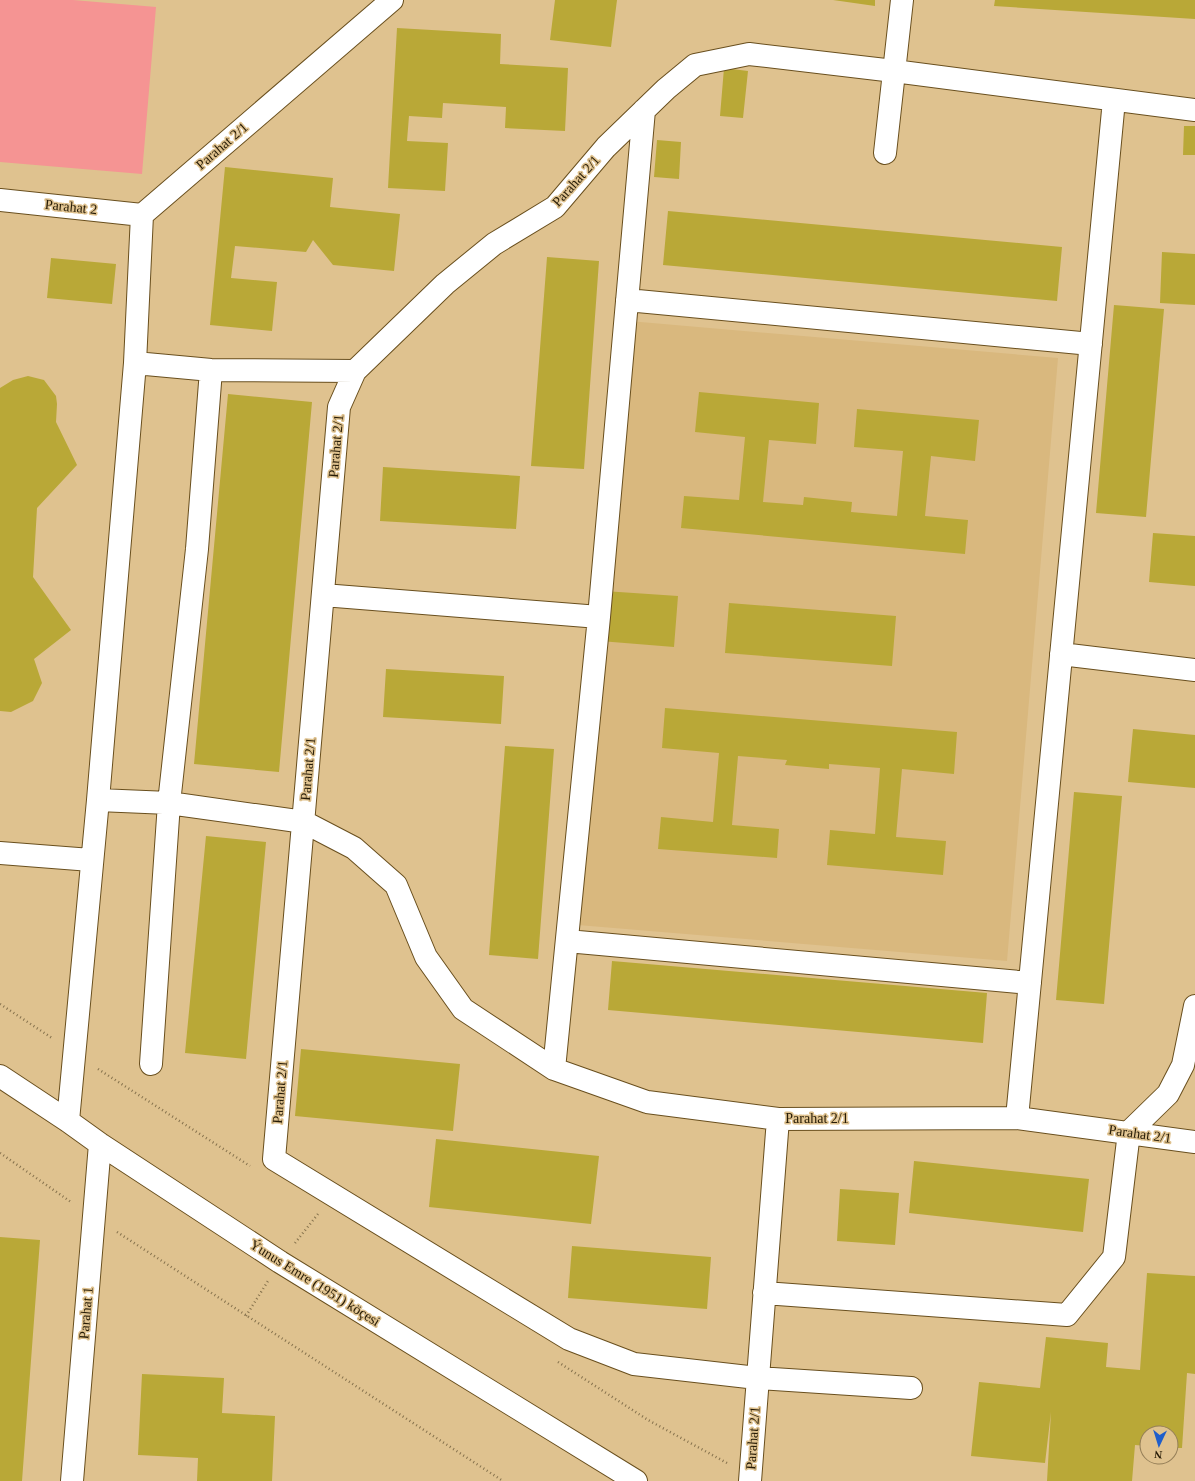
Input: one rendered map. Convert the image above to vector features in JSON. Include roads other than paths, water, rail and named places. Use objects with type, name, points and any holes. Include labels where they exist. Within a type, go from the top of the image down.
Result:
[{"type":"street","name":"Parahat 2/1","points":[[142,215],[392,0]]},
{"type":"street","points":[[886,153],[902,0]]},
{"type":"street","name":"Parahat 2/1","points":[[757,1378],[634,1364],[569,1340],[274,1159],[339,407],[355,371],[445,284],[494,244],[555,207],[606,147],[666,89],[695,65],[749,54],[1195,110]]},
{"type":"street","points":[[1017,1118],[1114,100]]},
{"type":"street","points":[[554,1069],[599,617],[644,110]]},
{"type":"street","name":"Parahat 2","points":[[0,200],[142,215]]},
{"type":"street","points":[[68,1121],[91,860],[98,800],[135,363],[142,215]]},
{"type":"street","points":[[627,300],[1091,344]]},
{"type":"street","points":[[135,363],[211,370],[355,371]]},
{"type":"street","points":[[151,1064],[169,803],[197,549],[211,370]]},
{"type":"street","points":[[323,596],[599,617]]},
{"type":"street","points":[[1061,654],[1195,670]]},
{"type":"street","points":[[98,800],[169,803],[304,822],[354,848],[396,885],[426,957],[463,1009],[554,1069],[647,1102],[778,1119]]},
{"type":"street","points":[[0,853],[91,860]]},
{"type":"street","points":[[567,941],[1030,983]]},
{"type":"street","points":[[764,1293],[1067,1315],[1114,1257],[1129,1132],[1168,1094],[1183,1065],[1195,1006]]},
{"type":"street","name":"Ýunus Emre (1951) köçesi","points":[[0,1076],[100,1144],[280,1262],[636,1481]]},
{"type":"street","name":"Parahat 2/1","points":[[750,1481],[778,1119],[1017,1118],[1195,1142]]},
{"type":"street","name":"Parahat 1","points":[[72,1481],[100,1144]]},
{"type":"street","points":[[757,1378],[911,1388]]}]
